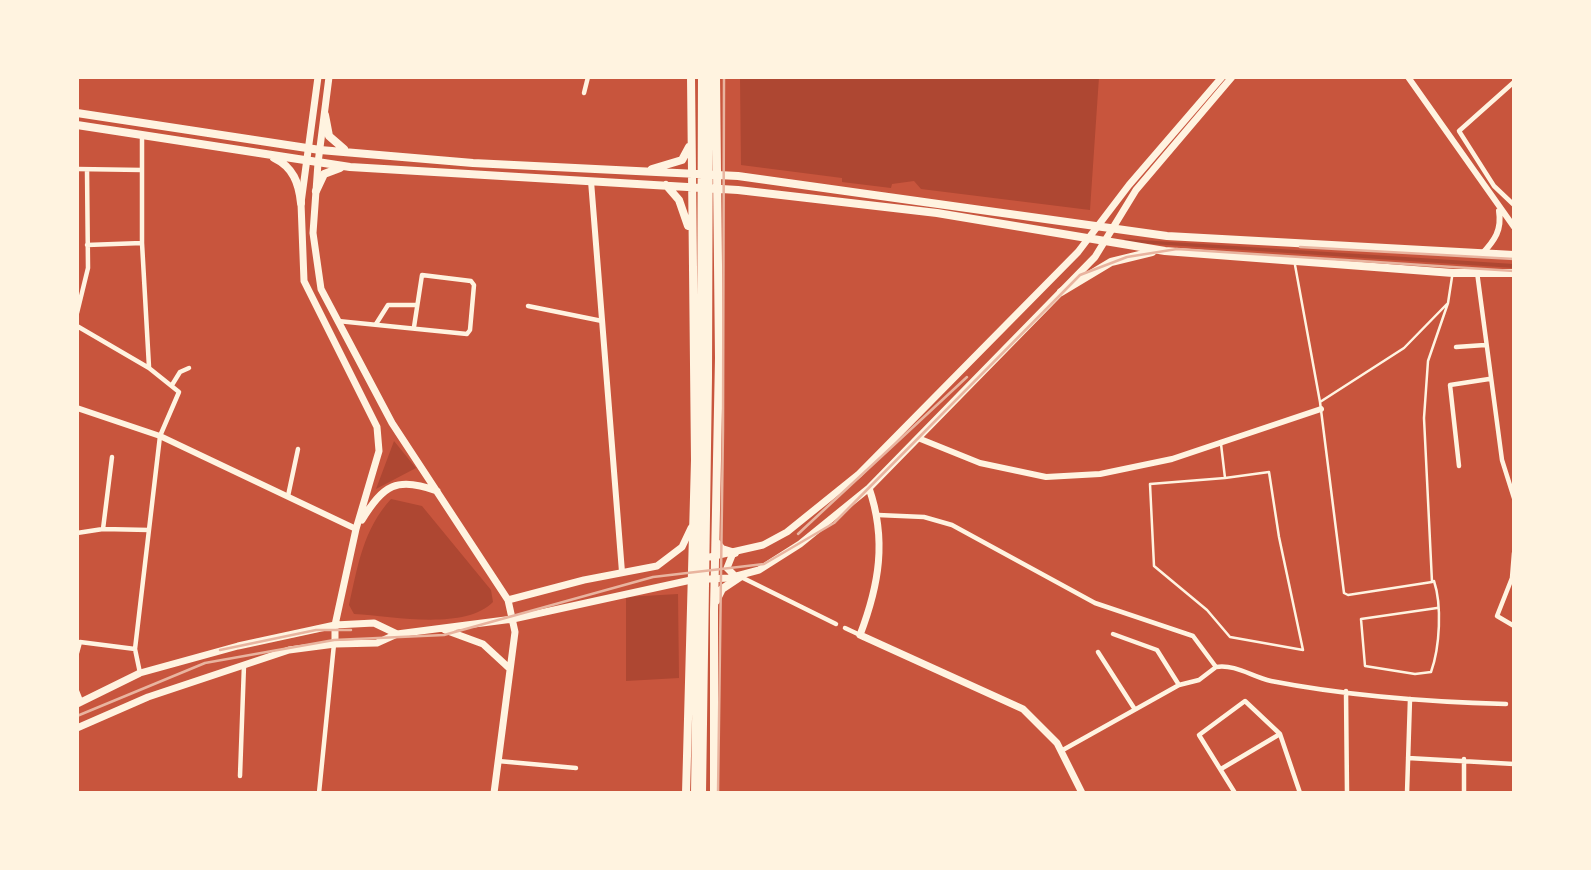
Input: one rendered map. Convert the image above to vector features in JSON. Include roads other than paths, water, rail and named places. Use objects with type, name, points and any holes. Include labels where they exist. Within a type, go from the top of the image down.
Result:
[{"type":"main road","points":[[318,77],[306,147],[301,203],[301,251],[307,291],[377,427],[379,451],[356,529],[335,625],[335,644]]},
{"type":"main road","points":[[329,77],[316,191],[315,263],[321,289],[392,423],[508,600],[513,619],[515,632],[494,793]]},
{"type":"main road","points":[[686,793],[694,383],[691,77]]},
{"type":"main road","points":[[695,793],[702,77]]},
{"type":"main road","points":[[702,793],[709,77]]},
{"type":"main road","points":[[714,793],[714,598],[719,382],[716,77]]},
{"type":"main road","points":[[691,560],[716,557],[763,545],[787,532],[859,474],[968,367],[1089,239],[1222,77]]},
{"type":"main road","points":[[77,728],[148,697],[289,649],[377,643],[397,634],[513,619],[691,580],[738,577],[759,570],[800,544],[869,488],[1061,292],[1107,242],[1136,190],[1232,77]]},
{"type":"main road","points":[[77,113],[320,150],[473,163],[717,175],[1167,236],[1514,255]]},
{"type":"main road","points":[[325,115],[332,142],[353,152]]},
{"type":"main road","points":[[77,125],[350,167],[717,188],[937,213],[1165,251],[1453,274],[1512,273]]},
{"type":"main road","points":[[646,171],[682,160],[691,144]]},
{"type":"main road","points":[[268,155],[279,160],[296,178],[301,203]]},
{"type":"main road","points":[[316,191],[324,174],[350,167]]},
{"type":"main road","points":[[666,185],[679,200],[692,242]]},
{"type":"main road","points":[[1061,292],[1111,262],[1165,251]]},
{"type":"main road","points":[[694,383],[719,382]]},
{"type":"main road","points":[[356,529],[377,495],[388,488],[405,483],[437,491]]},
{"type":"main road","points":[[869,488],[878,515],[879,573],[860,635],[1023,709],[1060,751],[1082,793]]},
{"type":"main road","points":[[508,600],[657,566],[671,558],[690,533],[693,518]]},
{"type":"main road","points":[[692,536],[698,548],[704,550],[716,541]]},
{"type":"main road","points":[[716,541],[722,549],[734,553]]},
{"type":"main road","points":[[734,553],[727,568],[738,577]]},
{"type":"main road","points":[[714,611],[722,589],[738,577]]},
{"type":"main road","points":[[690,598],[692,592],[702,587],[712,593],[714,598]]},
{"type":"main road","points":[[79,703],[140,673],[335,625],[373,623],[397,634]]},
{"type":"main road","points":[[440,629],[483,644],[509,668]]},
{"type":"street","points":[[584,93],[588,77]]},
{"type":"street","points":[[1408,77],[1514,227]]},
{"type":"street","points":[[1514,82],[1458,131],[1494,186],[1514,205]]},
{"type":"street","points":[[142,136],[142,243],[149,368]]},
{"type":"street","points":[[77,169],[142,170]]},
{"type":"street","points":[[77,313],[88,268],[87,170]]},
{"type":"street","points":[[591,181],[622,572]]},
{"type":"street","points":[[1481,255],[1496,239],[1501,223],[1499,208]]},
{"type":"street","points":[[77,220],[86,220]]},
{"type":"street","points":[[87,245],[142,243]]},
{"type":"street","points":[[1477,272],[1489,379],[1502,460],[1514,498]]},
{"type":"street","points":[[338,321],[469,333],[474,285],[471,281],[422,275],[414,327]]},
{"type":"street","points":[[376,324],[388,305],[417,305]]},
{"type":"street","points":[[528,306],[603,322]]},
{"type":"street","points":[[77,326],[149,368],[172,385],[179,397],[160,436],[135,649],[140,673]]},
{"type":"street","points":[[1456,347],[1485,345]]},
{"type":"street","points":[[172,385],[180,372],[189,368]]},
{"type":"street","points":[[1459,466],[1450,385],[1489,379]]},
{"type":"street","points":[[918,438],[981,463],[1046,477],[1112,472],[1172,459],[1321,405]]},
{"type":"street","points":[[77,408],[160,436],[356,529]]},
{"type":"street","points":[[288,496],[298,449]]},
{"type":"street","points":[[103,529],[112,457]]},
{"type":"street","points":[[878,515],[924,517],[952,525],[1095,603],[1193,636],[1216,667]]},
{"type":"street","points":[[77,533],[103,529],[149,530]]},
{"type":"street","points":[[1514,553],[1512,578],[1497,616],[1514,626]]},
{"type":"street","points":[[738,577],[836,624]]},
{"type":"street","points":[[845,628],[860,635]]},
{"type":"street","points":[[1113,634],[1157,650],[1179,685]]},
{"type":"street","points":[[77,653],[78,642],[135,649]]},
{"type":"street","points":[[319,793],[335,644]]},
{"type":"street","points":[[1098,652],[1134,708]]},
{"type":"street","points":[[240,776],[244,664]]},
{"type":"street","points":[[1060,751],[1134,708],[1179,685],[1199,680],[1216,667],[1228,665],[1269,681],[1410,699],[1506,704]]},
{"type":"street","points":[[77,691],[79,703]]},
{"type":"street","points":[[1346,691],[1347,793]]},
{"type":"street","points":[[1407,793],[1410,699]]},
{"type":"street","points":[[1235,793],[1199,735],[1245,702],[1280,734],[1300,793]]},
{"type":"street","points":[[1221,769],[1280,734]]},
{"type":"street","points":[[1408,758],[1464,759],[1514,764]]},
{"type":"street","points":[[1464,759],[1464,793]]},
{"type":"street","points":[[498,761],[576,768]]},
{"type":"lane","points":[[1294,261],[1321,405],[1344,593],[1355,596],[1429,584],[1433,578]]},
{"type":"lane","points":[[1437,608],[1361,619],[1365,666],[1415,674],[1431,672],[1437,642],[1437,608],[1437,591],[1433,578],[1424,418],[1428,361],[1448,303],[1453,274]]},
{"type":"lane","points":[[1321,405],[1404,348],[1448,303]]},
{"type":"lane","points":[[1221,440],[1224,478]]},
{"type":"lane","points":[[1269,472],[1279,537],[1303,650],[1230,637],[1207,610],[1154,566],[1150,484],[1224,478],[1269,472]]},
{"type":"railway","points":[[718,793],[724,77]]},
{"type":"railway","points":[[1300,247],[1514,259]]},
{"type":"railway","points":[[77,716],[205,663],[334,640],[444,635],[653,577],[764,564],[834,523],[1080,275],[1127,257],[1177,249],[1514,271]]},
{"type":"railway","points":[[798,534],[967,377]]},
{"type":"railway","points":[[220,650],[316,630],[351,630]]}]
